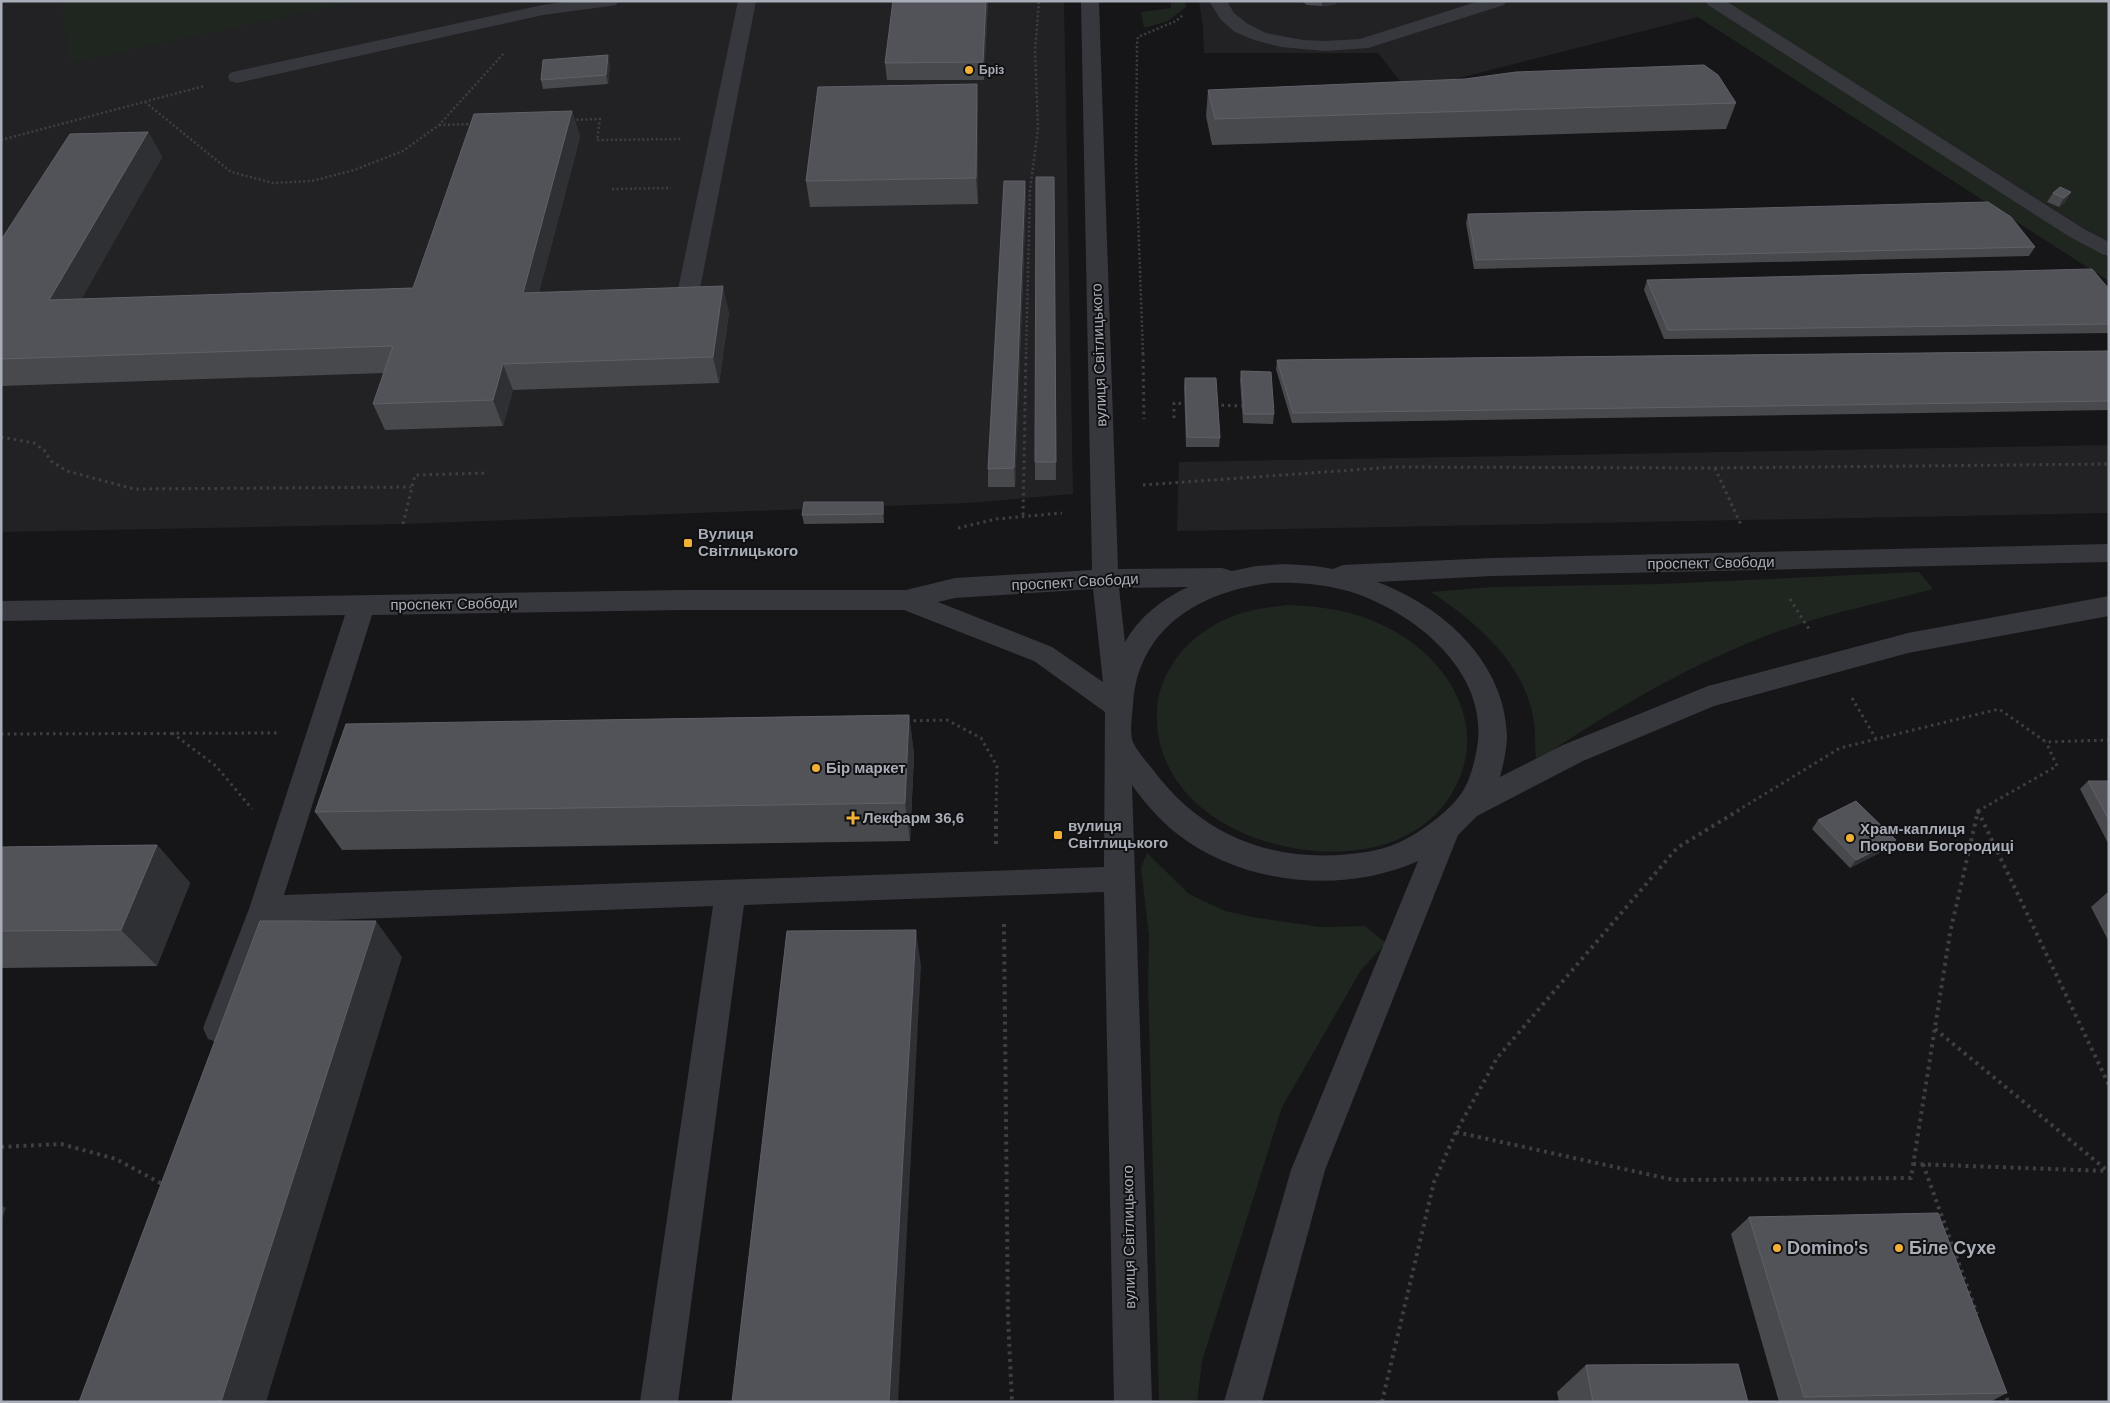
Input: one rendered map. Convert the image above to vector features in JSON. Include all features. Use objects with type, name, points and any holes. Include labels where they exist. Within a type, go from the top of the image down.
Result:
[{"type":"street","points":[[237,77],[543,10],[610,1]]},
{"type":"street","points":[[688,294],[747,1]]},
{"type":"street","name":"вулиця Світлицького","points":[[1090,1],[1105,579],[1119,708],[1118,879],[1133,1402]]},
{"type":"street","points":[[1218,1],[1223,12],[1242,28],[1269,39],[1288,45],[1342,46],[1362,44],[1498,1]]},
{"type":"street","points":[[1714,1],[2077,233],[2109,250]]},
{"type":"street","name":"проспект Свободи","points":[[1314,575],[1492,567],[2109,553]]},
{"type":"street","points":[[1118,742],[1156,797],[1184,822],[1218,844],[1256,859],[1296,867],[1338,869],[1387,859],[1414,850],[1445,831],[1469,806],[1485,778],[1492,748],[1492,717],[1483,686],[1467,658],[1444,632],[1416,611],[1385,594],[1350,582],[1314,575],[1278,573],[1246,577],[1216,585],[1189,597],[1165,613],[1145,633],[1131,656],[1122,681],[1119,708]]},
{"type":"street","name":"проспект Свободи","points":[[1,611],[683,600],[906,600],[955,588],[1105,579],[1246,577]]},
{"type":"street","name":"проспект Свободи","points":[[906,600],[1043,654],[1119,708]]},
{"type":"street","points":[[219,1028],[264,909],[362,605]]},
{"type":"street","points":[[1469,806],[1573,753],[1708,697],[1908,643],[2109,606]]},
{"type":"street","points":[[1243,1402],[1308,1170],[1445,831]]},
{"type":"street","points":[[264,909],[1118,879]]},
{"type":"street","points":[[659,1402],[730,893]]},
{"type":"path","points":[[1023,515],[1030,190],[1038,129],[1036,51],[1040,1]]},
{"type":"path","points":[[145,102],[231,172],[273,183],[312,181],[354,170],[403,151],[439,125],[543,10]]},
{"type":"path","points":[[1144,423],[1142,291],[1136,160],[1137,44],[1138,37],[1176,21],[1188,10]]},
{"type":"path","points":[[1,140],[237,77]]},
{"type":"path","points":[[572,120],[600,119],[598,140],[719,138]]},
{"type":"path","points":[[439,125],[477,124]]},
{"type":"path","points":[[612,189],[710,187]]},
{"type":"path","points":[[1174,418],[1174,403],[1194,404]]},
{"type":"path","points":[[1213,405],[1242,406]]},
{"type":"path","points":[[1,437],[23,440],[34,444],[44,450],[52,461],[67,471],[134,489],[412,487]]},
{"type":"path","points":[[958,528],[976,522],[1023,515],[1104,511],[1144,484],[1395,466],[1715,468],[2109,464]]},
{"type":"path","points":[[1715,468],[1738,519],[1832,664],[1876,739]]},
{"type":"path","points":[[403,524],[414,475],[487,473]]},
{"type":"path","points":[[1382,1402],[1434,1182],[1456,1132],[1496,1058],[1677,848],[1840,748],[1999,708],[2046,742],[2057,766],[1978,811],[1950,933],[1911,1178],[1674,1180],[1456,1132]]},
{"type":"path","points":[[897,721],[947,720],[981,738],[997,766],[996,857],[1004,883],[1008,1318],[1012,1402]]},
{"type":"path","points":[[1,734],[320,732]]},
{"type":"path","points":[[172,733],[204,754],[230,779],[262,823],[277,869]]},
{"type":"path","points":[[2046,742],[2109,740]]},
{"type":"path","points":[[1978,811],[2109,1085]]},
{"type":"path","points":[[1935,1029],[2108,1172]]},
{"type":"path","points":[[1,1147],[60,1144],[116,1159],[168,1188]]},
{"type":"path","points":[[1913,1164],[2108,1172]]},
{"type":"path","points":[[1922,1164],[1979,1320]]},
{"type":"path","points":[[2002,1384],[2008,1402]]},
{"type":"shaded area","points":[[1,1],[1064,1],[1073,494],[967,503],[403,524],[1,532]]},
{"type":"shaded area","points":[[60,1],[359,1],[70,63]]},
{"type":"shaded area","points":[[1171,1],[1185,1],[1186,7],[1168,21],[1144,28],[1141,12],[1171,8]]},
{"type":"shaded area","points":[[1199,1],[2109,1],[2109,281],[1698,17],[1408,91],[1378,53],[1204,53],[1203,26]]},
{"type":"shaded area","points":[[1673,1],[1700,1],[2072,236],[2109,255],[2109,281]]},
{"type":"shaded area","points":[[1724,1],[2109,1],[2109,240],[2073,220]]},
{"type":"shaded area","points":[[2109,445],[2109,513],[1177,531],[1179,462]]},
{"type":"shaded area","points":[[1919,572],[1933,589],[1808,621],[1758,639],[1660,685],[1596,722],[1537,761],[1534,722],[1529,701],[1521,681],[1510,663],[1481,631],[1431,592],[1492,587],[1660,584]]},
{"type":"shaded area","points":[[1288,605],[1334,610],[1378,623],[1402,636],[1424,652],[1442,671],[1456,693],[1464,717],[1467,741],[1463,767],[1452,793],[1437,813],[1406,836],[1370,848],[1339,851],[1305,850],[1272,843],[1240,832],[1211,815],[1186,793],[1168,766],[1158,734],[1157,709],[1162,685],[1181,652],[1197,636],[1226,619],[1268,607]]},
{"type":"shaded area","points":[[1147,853],[1189,894],[1225,911],[1320,927],[1365,926],[1386,943],[1361,970],[1282,1107],[1202,1361],[1197,1402],[1159,1402],[1148,984],[1149,936],[1141,868]]},
{"type":"building","points":[[893,1],[986,1],[983,62],[885,63]]},
{"type":"building","points":[[608,55],[606,75],[541,80],[543,60]]},
{"type":"building","points":[[1704,65],[1718,75],[1736,103],[1215,119],[1208,90],[1465,79],[1516,72]]},
{"type":"building","points":[[977,84],[976,178],[806,181],[818,87]]},
{"type":"building","points":[[572,111],[523,293],[723,286],[713,357],[503,364],[493,400],[373,404],[393,346],[1,359],[1,240],[70,134],[148,132],[49,300],[413,288],[474,114]]},
{"type":"building","points":[[1036,177],[1054,177],[1056,462],[1035,462]]},
{"type":"building","points":[[1004,181],[1025,181],[1014,468],[988,469]]},
{"type":"building","points":[[2060,187],[2071,192],[2064,198],[2053,193]]},
{"type":"building","points":[[1988,202],[2011,217],[2035,247],[1476,260],[1468,214],[1721,209]]},
{"type":"building","points":[[2092,269],[2109,289],[2109,324],[1668,330],[1647,280]]},
{"type":"building","points":[[2109,351],[2109,401],[1293,413],[1277,360]]},
{"type":"building","points":[[1241,371],[1271,372],[1274,414],[1244,414]]},
{"type":"building","points":[[1185,378],[1216,378],[1220,438],[1187,437]]},
{"type":"building","points":[[804,502],[883,502],[883,514],[802,515]]},
{"type":"building","points":[[909,715],[905,803],[315,812],[346,724]]},
{"type":"building","points":[[2088,781],[2109,781],[2109,820]]},
{"type":"building","name":"Храм-каплиця Покрови Богородиці","points":[[1856,801],[1896,840],[1856,860],[1818,820]]},
{"type":"building","points":[[157,845],[121,930],[1,931],[1,847]]},
{"type":"building","points":[[260,921],[376,921],[221,1402],[79,1402]]},
{"type":"building","points":[[916,930],[889,1402],[732,1402],[787,931]]},
{"type":"building","points":[[1938,1213],[2007,1393],[1804,1397],[1749,1217]]},
{"type":"building","points":[[1738,1364],[1748,1402],[1593,1402],[1586,1365]]},
{"type":"place","name":"Бріз","points":[[969,70]]},
{"type":"place","name":"Вулиця Світлицького","points":[[688,543]]},
{"type":"place","name":"Бір маркет","points":[[816,768]]},
{"type":"place","name":"Лекфарм 36,6","points":[[853,818]]},
{"type":"place","name":"вулиця Світлицького","points":[[1058,835]]},
{"type":"place","name":"Храм-каплиця Покрови Богородиці","points":[[1850,838]]},
{"type":"place","name":"Domino's","points":[[1777,1248]]},
{"type":"place","name":"Біле Сухе","points":[[1899,1248]]}]
